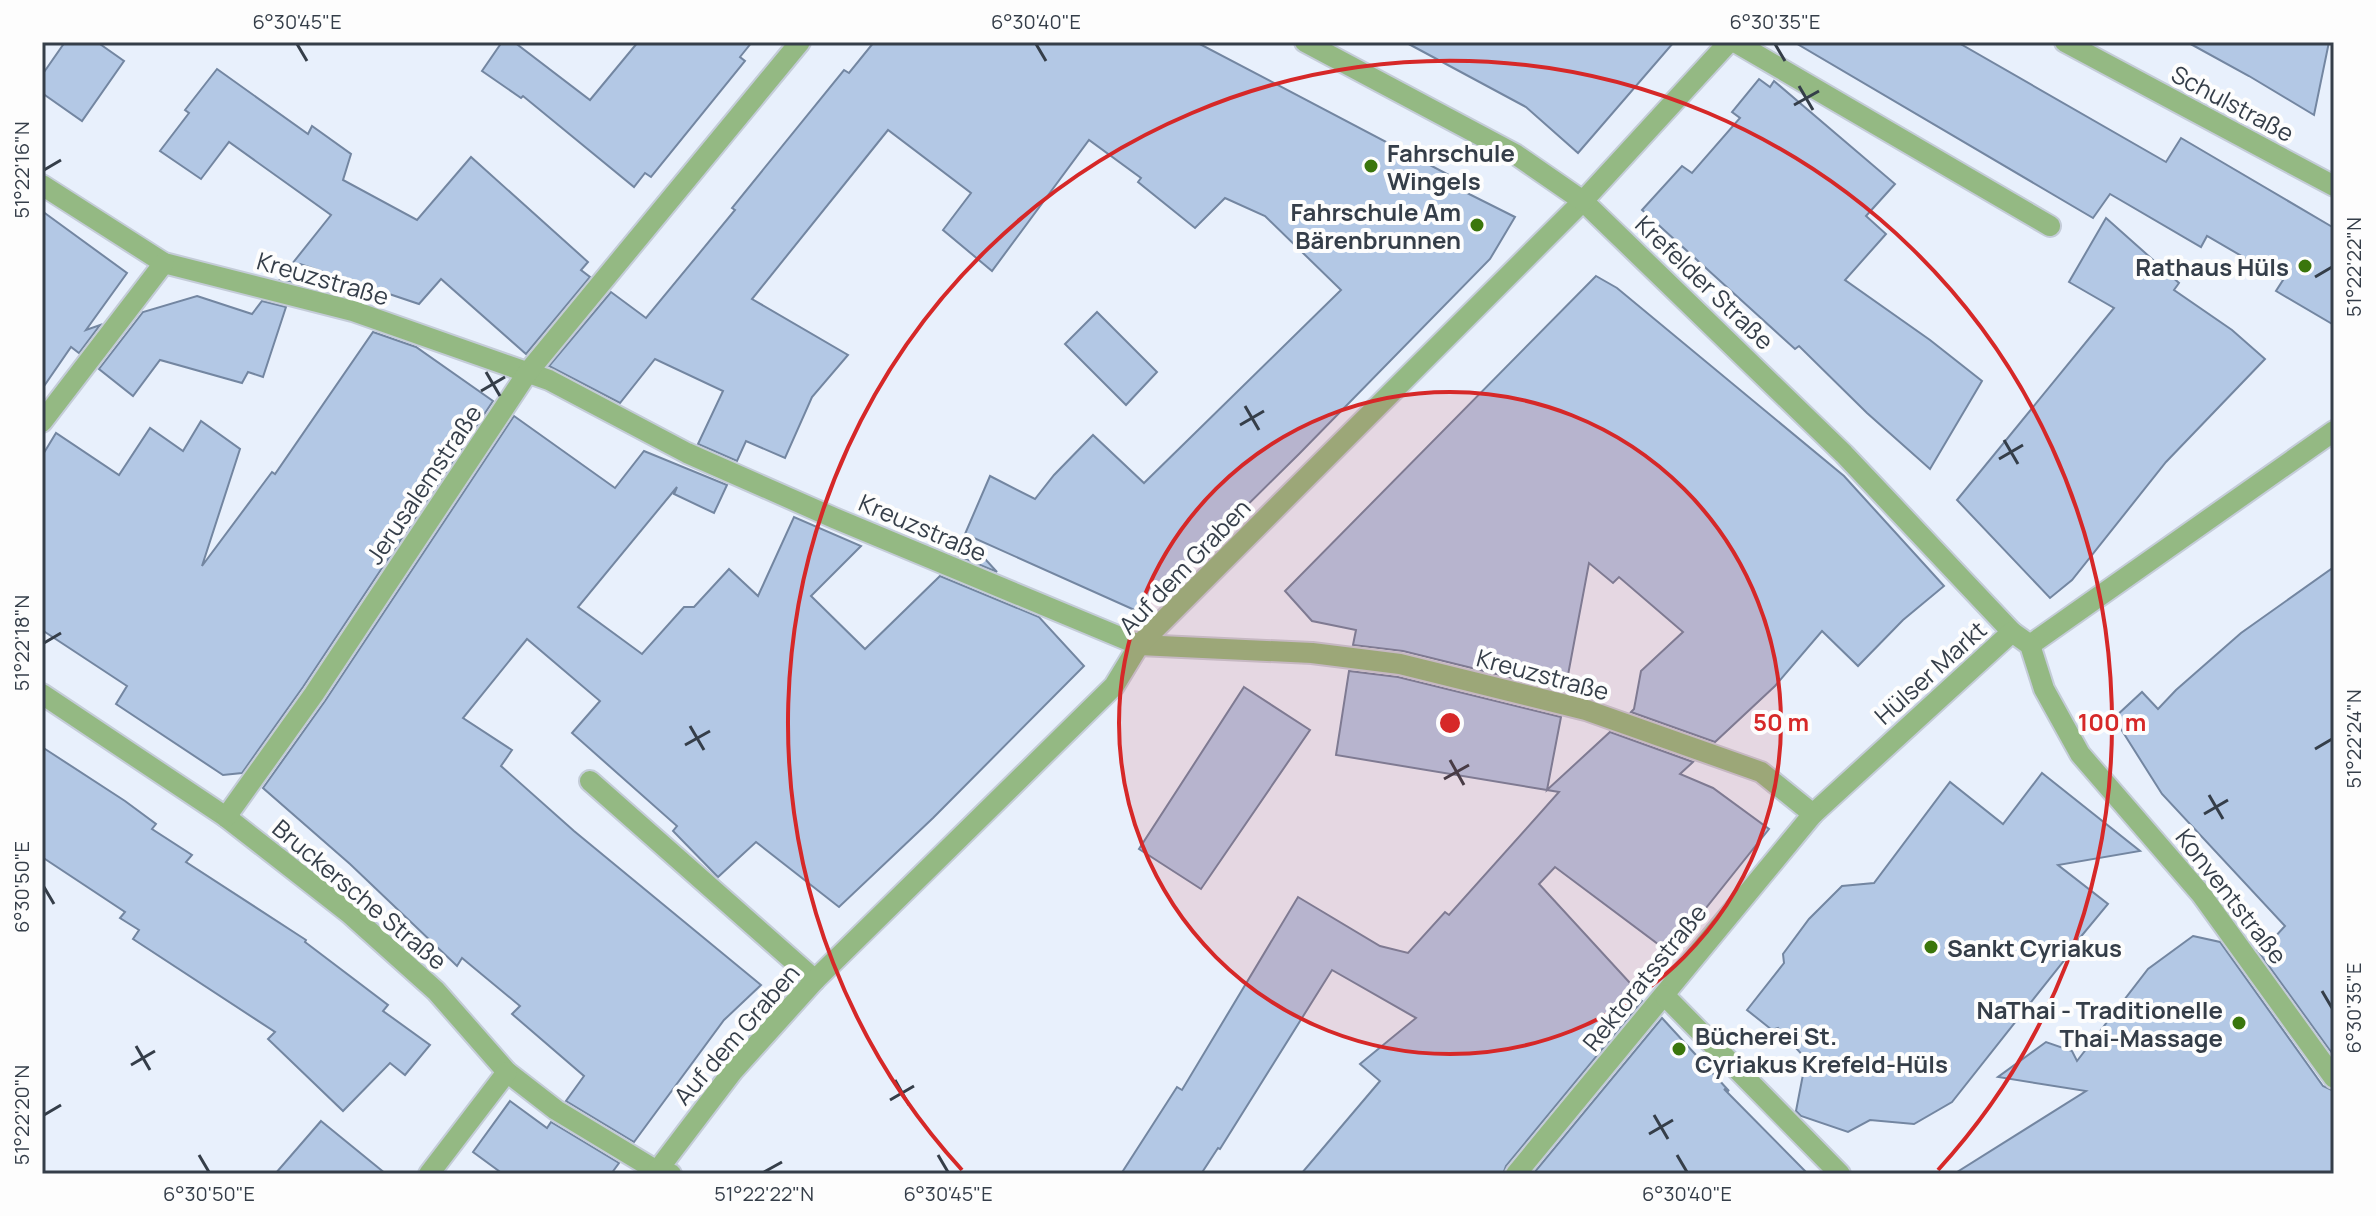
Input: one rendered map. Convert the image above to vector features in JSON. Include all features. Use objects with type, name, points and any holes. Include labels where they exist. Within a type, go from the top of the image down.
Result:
[{"type":"street","name":"Jerusalemstraße","points":[[226,817],[314,694],[528,372],[800,42]]},
{"type":"street","name":"Krefelder Straße","points":[[1305,42],[1515,154],[1583,201],[1844,454],[2012,632]]},
{"type":"street","name":"Auf dem Graben","points":[[664,1172],[733,1071],[815,980],[1114,686],[1139,645],[1583,201],[1732,42]]},
{"type":"street","points":[[1732,42],[2050,226]]},
{"type":"street","name":"Schulstraße","points":[[2065,42],[2334,186]]},
{"type":"street","name":"Kreuzstraße","points":[[42,185],[164,263],[353,311],[549,380],[700,459],[1139,645],[1312,653],[1400,664],[1586,710],[1761,772],[1813,814]]},
{"type":"street","points":[[42,422],[164,263]]},
{"type":"street","points":[[2030,645],[2334,431]]},
{"type":"street","name":"Hülser Markt","points":[[1813,814],[2012,632],[2030,645]]},
{"type":"street","name":"Konventstraße","points":[[2030,645],[2044,689],[2080,754],[2201,894],[2334,1078]]},
{"type":"street","name":"Bruckersche Straße","points":[[42,694],[226,817],[349,913],[425,981],[507,1072],[556,1110],[664,1172]]},
{"type":"street","points":[[590,781],[815,980]]},
{"type":"street","name":"Rektoratsstraße","points":[[1516,1174],[1813,814]]},
{"type":"street","points":[[1664,995],[1840,1174]]},
{"type":"street","points":[[429,1174],[507,1072]]},
{"type":"building","points":[[65,42],[97,42],[124,61],[82,121],[42,93],[42,75]]},
{"type":"building","points":[[502,42],[514,42],[590,100],[638,42],[752,42],[740,57],[745,61],[651,177],[645,173],[634,187],[523,96],[521,98],[482,71]]},
{"type":"building","points":[[874,42],[1196,42],[1466,184],[1463,191],[1515,217],[1490,259],[1139,612],[965,534],[990,476],[1035,499],[1093,435],[1144,483],[1341,290],[1265,216],[1225,198],[1195,228],[1138,182],[1141,178],[1089,140],[992,271],[943,230],[971,193],[888,130],[752,299],[848,355],[812,397],[785,458],[746,441],[737,461],[698,444],[723,391],[655,359],[620,403],[549,366],[611,292],[646,318],[844,70],[849,73]]},
{"type":"building","points":[[1405,42],[1674,42],[1578,153],[1526,107]]},
{"type":"building","points":[[1794,42],[1957,42],[2166,162],[2181,138],[2334,228],[2334,325],[2276,291],[2283,280],[2207,236],[2201,247],[2110,194],[2093,218]]},
{"type":"building","points":[[2187,42],[2329,42],[2314,115],[2249,76]]},
{"type":"building","points":[[217,69],[308,134],[312,126],[351,154],[343,180],[417,220],[471,157],[588,262],[581,270],[590,277],[526,354],[441,279],[419,304],[300,264],[294,282],[280,279],[331,215],[229,142],[201,179],[160,151],[189,113],[185,110]]},
{"type":"building","points":[[1759,79],[1770,87],[1774,81],[1895,184],[1866,216],[1886,234],[1845,280],[1982,381],[1930,469],[1799,346],[1795,349],[1642,210],[1682,166],[1692,173],[1740,118],[1732,112]]},
{"type":"building","points":[[42,211],[127,273],[86,330],[100,325],[79,353],[71,347],[42,389]]},
{"type":"building","points":[[2106,218],[2179,283],[2174,290],[2232,330],[2265,359],[2166,462],[2072,580],[2050,598],[1957,500],[2114,308],[2069,282]]},
{"type":"building","points":[[1596,276],[1617,288],[1844,476],[1944,586],[1903,620],[1858,666],[1822,631],[1775,686],[1715,742],[1631,712],[1641,671],[1683,632],[1619,577],[1613,583],[1589,563],[1565,691],[1403,651],[1353,645],[1356,630],[1312,621],[1285,591]]},
{"type":"building","points":[[197,296],[252,314],[262,301],[286,307],[263,377],[248,372],[242,383],[160,360],[133,396],[99,369],[143,312]]},
{"type":"building","points":[[1097,312],[1157,372],[1126,405],[1065,344]]},
{"type":"building","points":[[373,332],[416,347],[493,401],[303,687],[242,773],[223,775],[116,704],[127,686],[42,630],[42,456],[56,433],[119,475],[150,428],[183,451],[201,421],[240,449],[202,566],[272,472],[275,474]]},
{"type":"building","points":[[514,416],[615,488],[644,451],[727,485],[714,513],[674,494],[677,487],[578,607],[642,654],[684,607],[694,607],[729,569],[758,596],[794,517],[861,546],[811,596],[865,649],[940,576],[1039,617],[1084,666],[933,818],[839,907],[756,842],[718,877],[673,831],[677,826],[572,733],[600,701],[527,639],[463,718],[512,750],[501,766],[574,831],[761,985],[724,1020],[634,1142],[566,1101],[584,1076],[512,1014],[520,1006],[462,958],[457,966],[350,864],[263,788],[325,701]]},
{"type":"building","points":[[964,536],[997,572],[956,555]]},
{"type":"building","points":[[2334,567],[2334,1056],[2258,951],[2263,952],[2285,926],[2162,794],[2114,718],[2142,692],[2158,709],[2241,633]]},
{"type":"building","points":[[1349,671],[1398,677],[1561,717],[1547,790],[1610,732],[1693,762],[1680,774],[1713,788],[1769,829],[1670,953],[1555,867],[1539,884],[1641,995],[1639,999],[1642,1001],[1506,1166],[1503,1174],[1301,1174],[1380,1081],[1360,1064],[1416,1018],[1332,970],[1220,1149],[1201,1174],[1121,1174],[1177,1087],[1182,1090],[1298,897],[1380,946],[1408,953],[1445,912],[1449,915],[1559,792],[1336,755]]},
{"type":"building","points":[[1244,687],[1310,730],[1201,889],[1139,849]]},
{"type":"building","points":[[42,747],[156,824],[152,829],[192,855],[186,862],[306,940],[388,1005],[383,1011],[430,1045],[405,1075],[390,1063],[343,1111],[268,1039],[275,1032],[133,939],[139,930],[120,918],[125,912],[42,857]]},
{"type":"building","name":"Sankt Cyriakus","points":[[2042,773],[2140,851],[2058,865],[2108,904],[1952,1102],[1914,1124],[1870,1120],[1848,1132],[1801,1116],[1796,1111],[1806,1059],[1778,1028],[1772,1030],[1747,1010],[1784,963],[1783,954],[1809,919],[1842,886],[1874,883],[1950,782],[2003,824]]},
{"type":"building","points":[[2193,936],[2220,942],[2323,1086],[2334,1091],[2334,1174],[1954,1174],[2086,1091],[1998,1077],[2046,1042],[2072,1051],[2077,1061],[2148,969]]},
{"type":"building","points":[[1662,1018],[1729,1091],[1724,1089],[1808,1174],[1533,1174]]},
{"type":"building","points":[[510,1101],[547,1128],[551,1122],[619,1163],[611,1174],[503,1174],[473,1152]]},
{"type":"building","points":[[321,1121],[386,1174],[275,1174]]},
{"type":"place","name":"Fahrschule Wingels","points":[[1371,166]]},
{"type":"place","name":"Fahrschule Am Bärenbrunnen","points":[[1477,225]]},
{"type":"place","name":"Rathaus Hüls","points":[[2305,266]]},
{"type":"place","name":"Sankt Cyriakus","points":[[1931,947]]},
{"type":"place","name":"NaThai - Traditionelle Thai-Massage","points":[[2239,1023]]},
{"type":"place","name":"Bücherei St. Cyriakus Krefeld-Hüls","points":[[1679,1049]]}]
